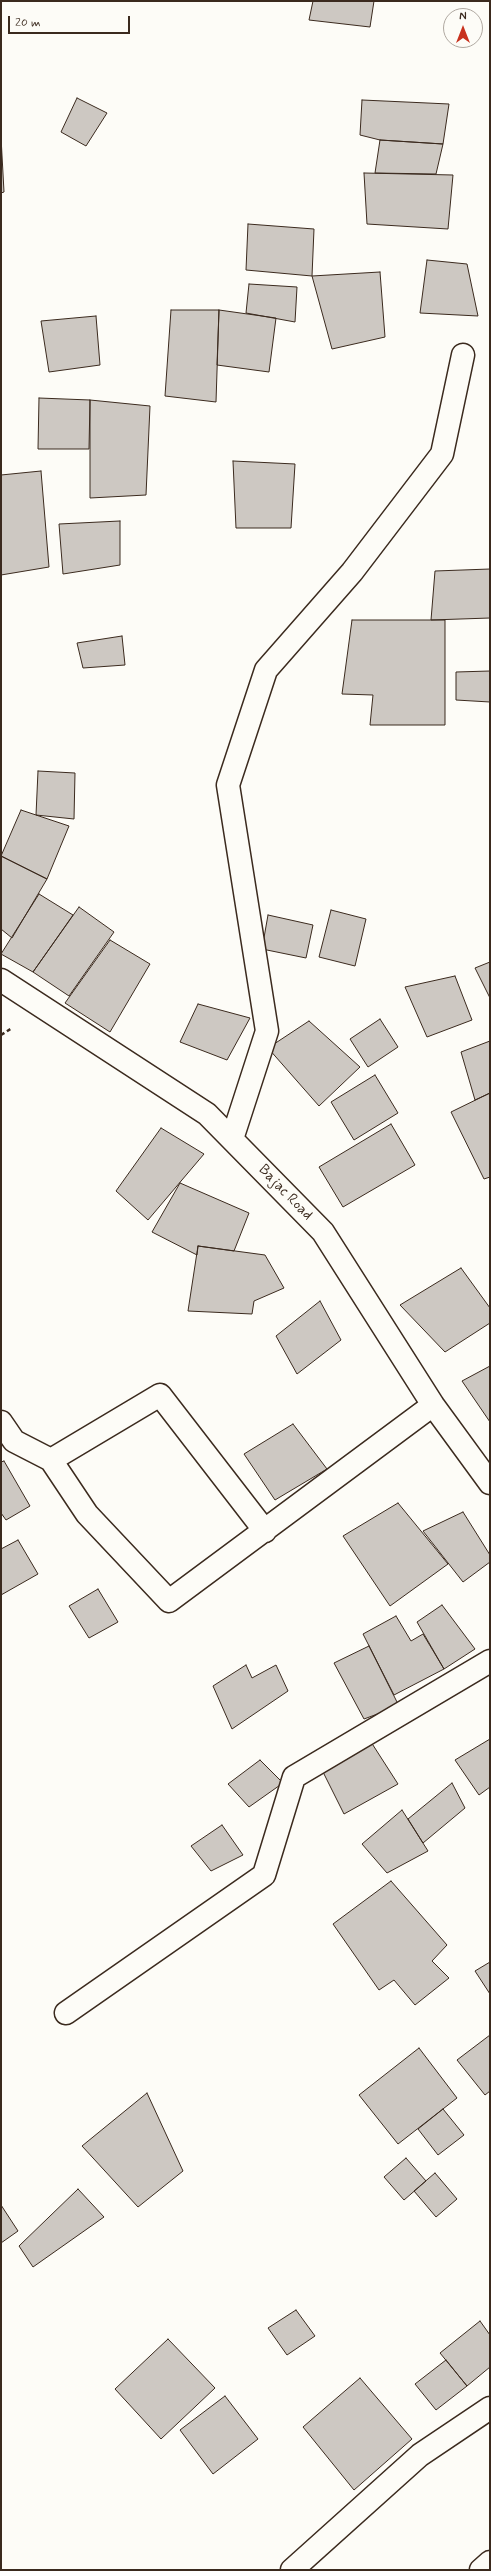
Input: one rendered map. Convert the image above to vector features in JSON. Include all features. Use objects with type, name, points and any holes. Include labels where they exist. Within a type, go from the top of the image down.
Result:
[{"type":"street","points":[[232,1139],[267,1031],[228,785],[266,670],[352,572],[442,454],[463,355]]},
{"type":"street","name":"Bajac Road","points":[[1,980],[207,1114],[323,1232],[433,1405],[490,1483]]},
{"type":"street","points":[[51,1460],[160,1395],[265,1532]]},
{"type":"street","points":[[1,1422],[14,1441],[51,1460],[87,1514],[169,1601],[265,1532],[433,1405]]},
{"type":"street","points":[[66,2013],[264,1875],[294,1776],[490,1661]]},
{"type":"street","points":[[292,2570],[420,2455],[490,2408]]},
{"type":"street","points":[[481,2570],[490,2562]]},
{"type":"building","points":[[313,1],[374,1],[370,27],[309,20]]},
{"type":"building","points":[[77,98],[107,113],[86,146],[61,132]]},
{"type":"building","points":[[362,100],[449,104],[443,144],[380,140],[360,135]]},
{"type":"building","points":[[1,137],[4,192],[1,193]]},
{"type":"building","points":[[380,140],[443,144],[436,174],[375,173]]},
{"type":"building","points":[[364,173],[453,175],[448,229],[367,224]]},
{"type":"building","points":[[248,224],[314,229],[312,276],[246,270]]},
{"type":"building","points":[[427,260],[467,264],[478,316],[420,313]]},
{"type":"building","points":[[380,272],[385,337],[332,349],[312,276]]},
{"type":"building","points":[[249,284],[297,287],[295,322],[246,313]]},
{"type":"building","points":[[171,310],[219,310],[216,402],[165,396]]},
{"type":"building","points":[[219,310],[276,318],[269,372],[217,365]]},
{"type":"building","points":[[96,316],[100,365],[49,372],[41,321]]},
{"type":"building","points":[[39,398],[90,400],[89,449],[38,449]]},
{"type":"building","points":[[90,400],[150,406],[146,495],[90,498]]},
{"type":"building","points":[[233,461],[295,464],[291,528],[236,528]]},
{"type":"building","points":[[41,471],[49,567],[1,575],[1,475]]},
{"type":"building","points":[[120,521],[120,565],[63,574],[59,524]]},
{"type":"building","points":[[490,569],[490,618],[431,620],[435,571]]},
{"type":"building","points":[[352,620],[445,620],[445,725],[370,725],[373,695],[342,694]]},
{"type":"building","points":[[122,636],[125,665],[83,668],[77,643]]},
{"type":"building","points":[[490,671],[490,702],[456,700],[456,672]]},
{"type":"building","points":[[38,771],[75,773],[74,819],[36,815]]},
{"type":"building","points":[[21,810],[69,826],[47,879],[1,856]]},
{"type":"building","points":[[1,856],[47,879],[12,938],[1,929]]},
{"type":"building","points":[[39,894],[73,915],[33,972],[1,954]]},
{"type":"building","points":[[79,907],[114,932],[69,996],[33,972]]},
{"type":"building","points":[[331,910],[366,919],[355,966],[319,957]]},
{"type":"building","points":[[268,915],[313,925],[306,958],[262,949]]},
{"type":"building","points":[[110,940],[150,964],[110,1032],[65,1003]]},
{"type":"building","points":[[490,962],[490,998],[475,968]]},
{"type":"building","points":[[455,976],[472,1020],[427,1037],[405,987]]},
{"type":"building","points":[[198,1004],[250,1018],[227,1060],[180,1042]]},
{"type":"building","points":[[380,1019],[398,1047],[368,1067],[350,1039]]},
{"type":"building","points":[[309,1021],[360,1067],[319,1106],[268,1048]]},
{"type":"building","points":[[490,1041],[490,1093],[475,1100],[461,1052]]},
{"type":"building","points":[[375,1075],[398,1113],[354,1140],[331,1102]]},
{"type":"building","points":[[490,1093],[490,1177],[484,1179],[451,1112]]},
{"type":"building","points":[[391,1124],[415,1165],[343,1207],[319,1167]]},
{"type":"building","points":[[161,1128],[204,1154],[148,1220],[116,1191]]},
{"type":"building","points":[[180,1183],[249,1213],[234,1251],[198,1246],[197,1255],[152,1232]]},
{"type":"building","points":[[198,1246],[265,1255],[284,1288],[254,1301],[252,1314],[188,1311]]},
{"type":"building","points":[[461,1268],[490,1308],[490,1323],[445,1352],[400,1305]]},
{"type":"building","points":[[320,1301],[341,1340],[297,1374],[276,1336]]},
{"type":"building","points":[[490,1366],[490,1422],[462,1381]]},
{"type":"building","points":[[293,1424],[327,1469],[275,1500],[244,1454]]},
{"type":"building","points":[[4,1461],[30,1506],[6,1520],[1,1513],[1,1462]]},
{"type":"building","points":[[398,1503],[448,1564],[390,1606],[343,1536]]},
{"type":"building","points":[[463,1512],[490,1555],[490,1562],[463,1582],[423,1531]]},
{"type":"building","points":[[18,1540],[38,1574],[1,1595],[1,1549]]},
{"type":"building","points":[[98,1589],[118,1622],[89,1638],[69,1606]]},
{"type":"building","points":[[442,1605],[475,1649],[444,1669],[417,1622]]},
{"type":"building","points":[[396,1616],[411,1641],[423,1634],[444,1669],[394,1695],[363,1634]]},
{"type":"building","points":[[369,1646],[399,1706],[364,1719],[334,1663]]},
{"type":"building","points":[[246,1665],[252,1678],[276,1665],[288,1691],[232,1729],[213,1686]]},
{"type":"building","points":[[490,1739],[490,1787],[479,1795],[455,1760]]},
{"type":"building","points":[[371,1742],[398,1784],[344,1814],[321,1768]]},
{"type":"building","points":[[260,1760],[283,1783],[249,1807],[228,1784]]},
{"type":"building","points":[[452,1783],[465,1808],[423,1843],[408,1819]]},
{"type":"building","points":[[402,1810],[428,1851],[387,1873],[362,1844]]},
{"type":"building","points":[[222,1825],[243,1855],[211,1871],[191,1846]]},
{"type":"building","points":[[391,1881],[447,1945],[432,1961],[449,1978],[415,2005],[394,1980],[379,1990],[333,1924]]},
{"type":"building","points":[[490,1962],[490,1994],[475,1971]]},
{"type":"building","points":[[490,2035],[490,2091],[485,2095],[457,2060]]},
{"type":"building","points":[[419,2048],[457,2098],[398,2144],[359,2095]]},
{"type":"building","points":[[147,2093],[183,2171],[138,2207],[82,2146]]},
{"type":"building","points":[[443,2109],[464,2135],[438,2155],[418,2129]]},
{"type":"building","points":[[406,2158],[426,2181],[404,2200],[384,2177]]},
{"type":"building","points":[[435,2173],[457,2199],[436,2217],[414,2191]]},
{"type":"building","points":[[78,2189],[104,2217],[33,2267],[19,2246]]},
{"type":"building","points":[[1,2205],[18,2231],[1,2243]]},
{"type":"building","points":[[296,2310],[315,2336],[287,2355],[268,2328]]},
{"type":"building","points":[[480,2321],[490,2335],[490,2367],[467,2386],[440,2353]]},
{"type":"building","points":[[168,2339],[215,2388],[161,2439],[115,2389]]},
{"type":"building","points":[[446,2360],[467,2386],[436,2410],[415,2384]]},
{"type":"building","points":[[360,2378],[412,2439],[354,2490],[303,2427]]},
{"type":"building","points":[[225,2396],[258,2439],[213,2474],[180,2430]]}]
